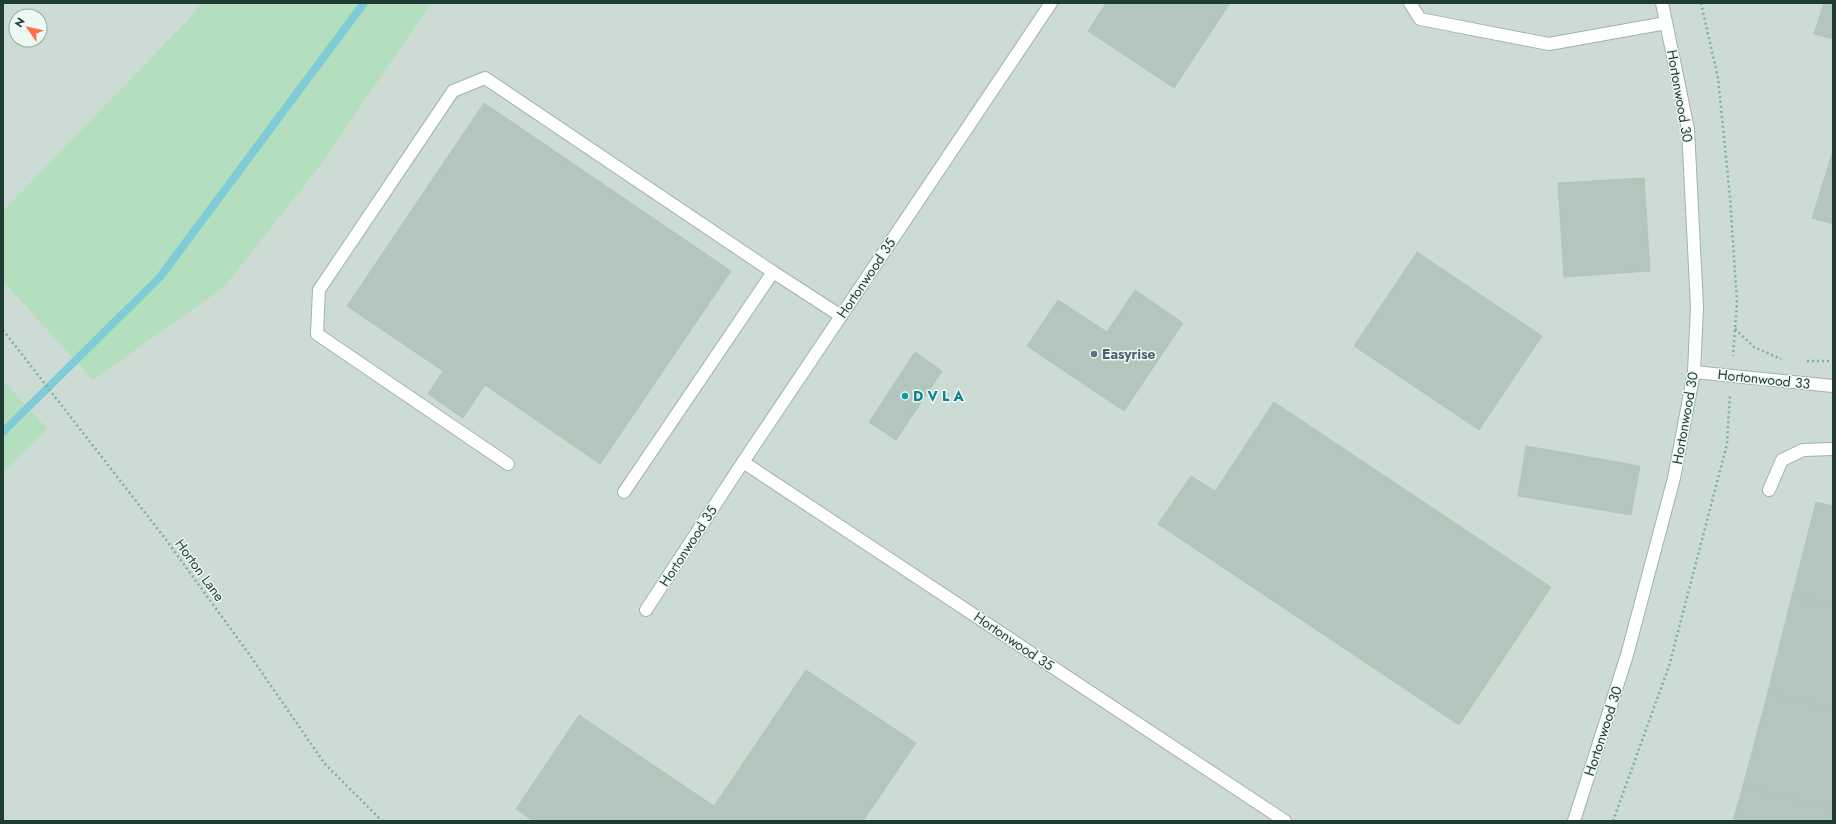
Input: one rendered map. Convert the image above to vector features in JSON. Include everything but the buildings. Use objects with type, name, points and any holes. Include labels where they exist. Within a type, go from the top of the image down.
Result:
[{"type":"street","name":"Hortonwood 35","points":[[646,610],[743,462],[1051,3]]},
{"type":"street","points":[[1410,3],[1420,19],[1549,44],[1666,23]]},
{"type":"street","name":"Hortonwood 30","points":[[1574,821],[1627,655],[1674,478],[1694,372],[1697,307],[1688,129],[1662,3]]},
{"type":"street","points":[[508,464],[317,334],[318,290],[454,91],[485,78],[773,272],[841,316]]},
{"type":"street","points":[[624,492],[773,272]]},
{"type":"street","name":"Hortonwood 33","points":[[1694,372],[1833,386]]},
{"type":"street","points":[[1769,490],[1782,460],[1803,450],[1833,449]]},
{"type":"street","name":"Hortonwood 35","points":[[743,462],[1285,821]]},
{"type":"path","points":[[1735,329],[1754,347],[1786,361]]},
{"type":"path","name":"Horton Lane","points":[[3,330],[164,537],[325,764],[382,821]]},
{"type":"path","points":[[1802,361],[1833,361]]},
{"type":"shaded area","points":[[3,3],[1833,3],[1833,821],[3,821]]},
{"type":"green space","points":[[201,3],[431,3],[322,163],[224,287],[93,380],[3,281],[3,211],[191,17]]},
{"type":"green space","points":[[3,380],[47,429],[3,472]]},
{"type":"waterway","points":[[3,432],[160,277],[364,3]]},
{"type":"place","name":"Easyrise","points":[[1094,354]]},
{"type":"place","name":"D V L A","points":[[905,396]]}]
